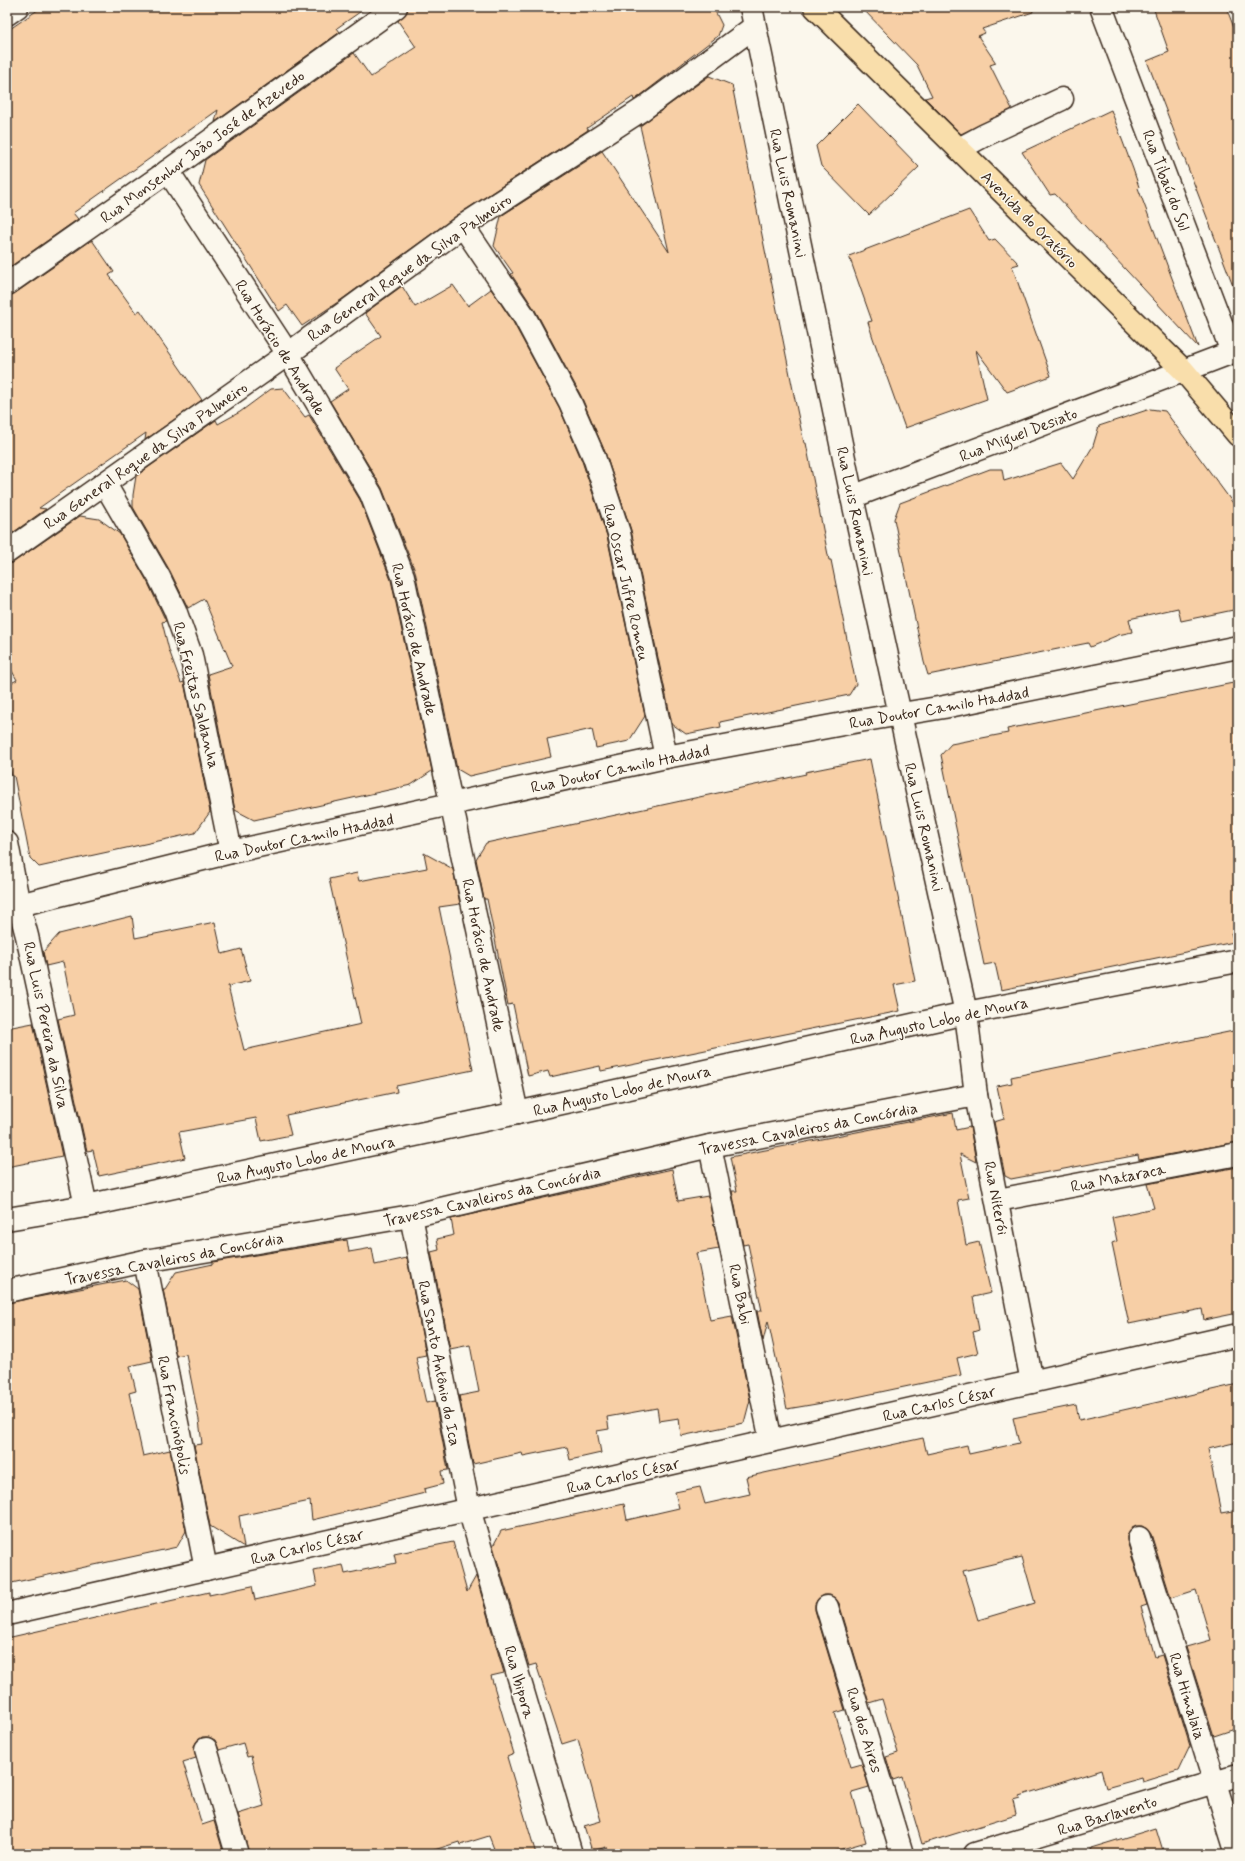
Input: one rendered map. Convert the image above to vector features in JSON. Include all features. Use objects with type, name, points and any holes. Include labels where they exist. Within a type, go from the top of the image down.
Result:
[{"type":"main road","name":"Avenida do Oratório","points":[[815,7],[1183,370],[1238,435]]},
{"type":"street","points":[[7,14],[16,7]]},
{"type":"street","name":"Rua Monsenhor João José de Azevedo","points":[[7,284],[168,171],[396,7]]},
{"type":"street","name":"Rua Tibaú do Sul","points":[[1101,7],[1235,351]]},
{"type":"street","name":"Rua General Roque da Silva Palmeiro","points":[[7,552],[288,354],[464,226],[643,109],[753,17]]},
{"type":"street","name":"Rua Luis Romanini","points":[[753,17],[852,497],[966,1013]]},
{"type":"street","points":[[959,149],[985,135],[1062,99]]},
{"type":"street","name":"Rua Horácio de Andrade","points":[[168,171],[288,354],[371,494],[403,576],[517,1113]]},
{"type":"street","name":"Rua Oscar Jufre Romeu","points":[[464,226],[524,316],[570,402],[594,457],[619,533],[666,757]]},
{"type":"street","name":"Rua Miguel Desiato","points":[[852,497],[1235,351]]},
{"type":"street","name":"Rua Freitas Saldanha","points":[[105,484],[159,577],[175,610],[190,655],[231,852]]},
{"type":"street","name":"Rua Doutor Camilo Haddad","points":[[13,907],[231,852],[666,757],[952,706],[1238,647]]},
{"type":"street","name":"Rua Luis Pereira da Silva","points":[[7,844],[13,907],[27,936],[86,1206]]},
{"type":"street","name":"Rua Augusto Lobo de Moura","points":[[7,1219],[86,1206],[517,1113],[966,1013],[1238,961]]},
{"type":"street","name":"Rua Niterói","points":[[966,1013],[976,1095],[998,1200],[1032,1382]]},
{"type":"street","name":"Travessa Cavaleiros da Concórdia","points":[[7,1291],[145,1261],[411,1216],[710,1146],[976,1095]]},
{"type":"street","name":"Rua Babi","points":[[710,1146],[771,1442]]},
{"type":"street","name":"Rua Mataraca","points":[[998,1200],[1238,1154]]},
{"type":"street","name":"Rua Santo Antônio do Ica","points":[[411,1216],[469,1509]]},
{"type":"street","name":"Rua Francinópolis","points":[[145,1261],[206,1569]]},
{"type":"street","name":"Rua Carlos César","points":[[7,1614],[1238,1335]]},
{"type":"street","name":"Rua Ibipora","points":[[469,1509],[571,1854]]},
{"type":"street","name":"Rua Himalaia","points":[[1139,1538],[1237,1854]]},
{"type":"street","name":"Rua dos Aires","points":[[827,1607],[902,1854]]},
{"type":"street","points":[[206,1749],[237,1854]]},
{"type":"street","name":"Rua Barlavento","points":[[975,1854],[1238,1775]]},
{"type":"building","points":[[42,7],[367,7],[337,28],[340,32],[215,122],[218,110],[73,213],[78,219],[7,269],[7,31]]},
{"type":"building","points":[[408,7],[713,7],[722,25],[718,36],[636,99],[634,100],[633,97],[587,128],[588,130],[456,216],[341,300],[302,326],[287,305],[279,311],[199,185],[205,160],[354,53],[371,77],[416,47],[398,21],[407,12]]},
{"type":"building","points":[[861,7],[1032,7],[1033,12],[982,29],[985,33],[978,36],[996,63],[990,65],[1012,109],[961,134],[925,98],[932,96],[917,65]]},
{"type":"building","points":[[1153,7],[1226,7],[1238,38],[1238,293],[1236,293],[1147,61],[1169,52]]},
{"type":"building","points":[[709,76],[732,85],[797,410],[804,443],[806,443],[829,560],[831,560],[856,684],[849,695],[720,722],[721,727],[686,734],[672,724],[631,530],[605,452],[581,396],[535,310],[511,274],[513,273],[494,246],[501,216],[602,151],[669,252],[640,126]]},
{"type":"building","points":[[858,104],[919,167],[869,215],[821,166],[816,146]]},
{"type":"building","points":[[1111,110],[1133,169],[1139,187],[1138,188],[1198,347],[1055,194],[1050,195],[1022,152]]},
{"type":"building","points":[[969,210],[989,241],[995,239],[1019,264],[1012,266],[1051,376],[1007,392],[976,350],[987,399],[905,428],[873,338],[868,322],[872,321],[849,256]]},
{"type":"building","points":[[92,240],[114,272],[109,275],[136,313],[140,310],[202,400],[145,440],[146,433],[39,508],[46,509],[7,537],[7,296],[14,294]]},
{"type":"building","points":[[453,285],[468,306],[491,289],[513,322],[559,407],[582,461],[607,536],[645,716],[629,741],[596,748],[592,729],[547,739],[551,757],[469,776],[457,769],[415,571],[382,488],[330,401],[348,389],[334,368],[381,336],[365,313],[402,286],[415,307]]},
{"type":"building","points":[[283,388],[305,417],[309,415],[360,500],[391,580],[432,771],[411,785],[254,820],[235,810],[208,674],[232,666],[204,599],[188,608],[170,571],[133,507],[133,495],[136,476],[216,420],[218,424],[240,412],[271,389]]},
{"type":"building","points":[[1150,409],[1165,411],[1238,510],[1238,609],[1181,621],[1178,608],[1129,619],[1132,632],[1118,635],[1090,647],[1088,643],[928,675],[894,519],[900,503],[990,469],[1002,469],[1004,481],[1061,463],[1073,479],[1093,446],[1099,426]]},
{"type":"building","points":[[80,516],[99,519],[120,534],[148,583],[166,621],[162,622],[169,650],[181,683],[184,682],[210,812],[195,833],[39,867],[30,858],[14,776],[12,776],[7,757],[7,685],[17,680],[7,662],[7,564],[14,562]]},
{"type":"building","points":[[1238,682],[1238,931],[1231,933],[1234,942],[1001,990],[995,963],[984,965],[941,755],[951,744],[1008,733],[1007,729]]},
{"type":"building","points":[[870,759],[915,981],[894,985],[900,1011],[601,1071],[600,1066],[550,1077],[548,1071],[528,1076],[513,1004],[508,1005],[487,899],[484,899],[476,859],[486,843]]},
{"type":"building","points":[[424,853],[453,869],[460,904],[439,907],[473,1070],[396,1086],[397,1092],[286,1115],[291,1135],[261,1141],[256,1118],[179,1132],[185,1158],[99,1176],[93,1150],[87,1151],[58,1019],[74,1015],[63,962],[46,966],[43,952],[59,934],[132,916],[135,938],[215,922],[222,954],[241,949],[250,981],[228,986],[244,1050],[361,1024],[329,879],[357,873],[359,881],[427,868]]},
{"type":"building","points":[[33,1023],[62,1156],[7,1167],[7,1028]]},
{"type":"building","points":[[1238,1030],[1238,1142],[1139,1160],[1138,1155],[1011,1179],[1005,1176],[994,1122],[1004,1119],[997,1086],[1012,1083],[1011,1077]]},
{"type":"building","points":[[953,1113],[956,1130],[970,1127],[976,1162],[960,1154],[969,1198],[958,1200],[966,1245],[979,1242],[991,1293],[973,1297],[979,1330],[973,1332],[978,1353],[957,1358],[961,1375],[852,1398],[787,1409],[768,1321],[763,1341],[757,1311],[762,1311],[748,1244],[743,1245],[732,1191],[737,1191],[730,1157]]},
{"type":"building","points":[[1238,1167],[1238,1313],[1204,1320],[1202,1309],[1129,1324],[1112,1243],[1117,1241],[1112,1217],[1154,1208],[1147,1184]]},
{"type":"building","points":[[672,1169],[678,1201],[708,1196],[719,1249],[696,1253],[710,1320],[732,1316],[750,1400],[744,1423],[681,1436],[679,1418],[659,1421],[657,1408],[607,1417],[609,1429],[597,1431],[601,1453],[570,1460],[567,1447],[523,1456],[522,1453],[473,1464],[459,1396],[479,1392],[470,1345],[450,1349],[431,1252],[439,1250],[437,1239],[454,1235],[451,1219]]},
{"type":"building","points":[[347,1240],[349,1252],[372,1248],[375,1265],[407,1258],[426,1355],[416,1357],[426,1403],[435,1401],[448,1470],[441,1471],[443,1484],[424,1489],[425,1493],[312,1520],[310,1501],[239,1516],[244,1547],[210,1526],[194,1445],[202,1444],[199,1420],[186,1354],[176,1356],[163,1289],[165,1289],[176,1272],[213,1264],[213,1262]]},
{"type":"building","points":[[126,1280],[138,1289],[152,1361],[130,1366],[136,1391],[129,1393],[143,1456],[170,1450],[186,1531],[177,1547],[7,1584],[7,1303]]},
{"type":"building","points":[[1238,1384],[1238,1442],[1208,1449],[1221,1513],[1238,1510],[1238,1728],[1214,1736],[1186,1647],[1211,1640],[1196,1590],[1171,1598],[1151,1534],[1142,1526],[1136,1526],[1130,1530],[1127,1535],[1127,1541],[1147,1605],[1141,1607],[1155,1657],[1162,1655],[1190,1746],[1178,1771],[1143,1782],[1142,1778],[1106,1788],[1101,1770],[1019,1796],[1020,1798],[1013,1800],[1016,1815],[922,1844],[902,1777],[893,1780],[886,1757],[898,1753],[882,1699],[869,1703],[839,1603],[830,1595],[824,1595],[818,1599],[815,1604],[815,1610],[845,1710],[835,1713],[851,1767],[862,1764],[869,1787],[852,1792],[866,1842],[825,1854],[608,1854],[606,1847],[592,1851],[584,1826],[601,1821],[578,1739],[562,1744],[536,1664],[529,1666],[493,1546],[501,1531],[624,1504],[627,1520],[679,1508],[675,1492],[700,1487],[705,1504],[750,1494],[746,1477],[923,1438],[927,1454],[967,1445],[969,1454],[1019,1443],[1013,1418],[1076,1405],[1079,1420]],"holes":[[[1022,1557],[1035,1603],[978,1620],[963,1571]]]},
{"type":"building","points":[[453,1542],[467,1592],[476,1576],[504,1673],[491,1676],[514,1754],[507,1757],[536,1854],[496,1854],[489,1836],[460,1845],[459,1842],[422,1854],[249,1854],[238,1814],[264,1806],[251,1756],[247,1757],[243,1743],[219,1750],[215,1740],[209,1737],[202,1737],[194,1746],[196,1758],[183,1762],[202,1825],[214,1821],[224,1854],[7,1854],[7,1638],[209,1592],[209,1595],[252,1586],[255,1600],[317,1586],[314,1571],[343,1565],[345,1574],[396,1563],[394,1554]]},
{"type":"building","points":[[1156,1828],[1164,1854],[1092,1854],[1091,1848]]}]
